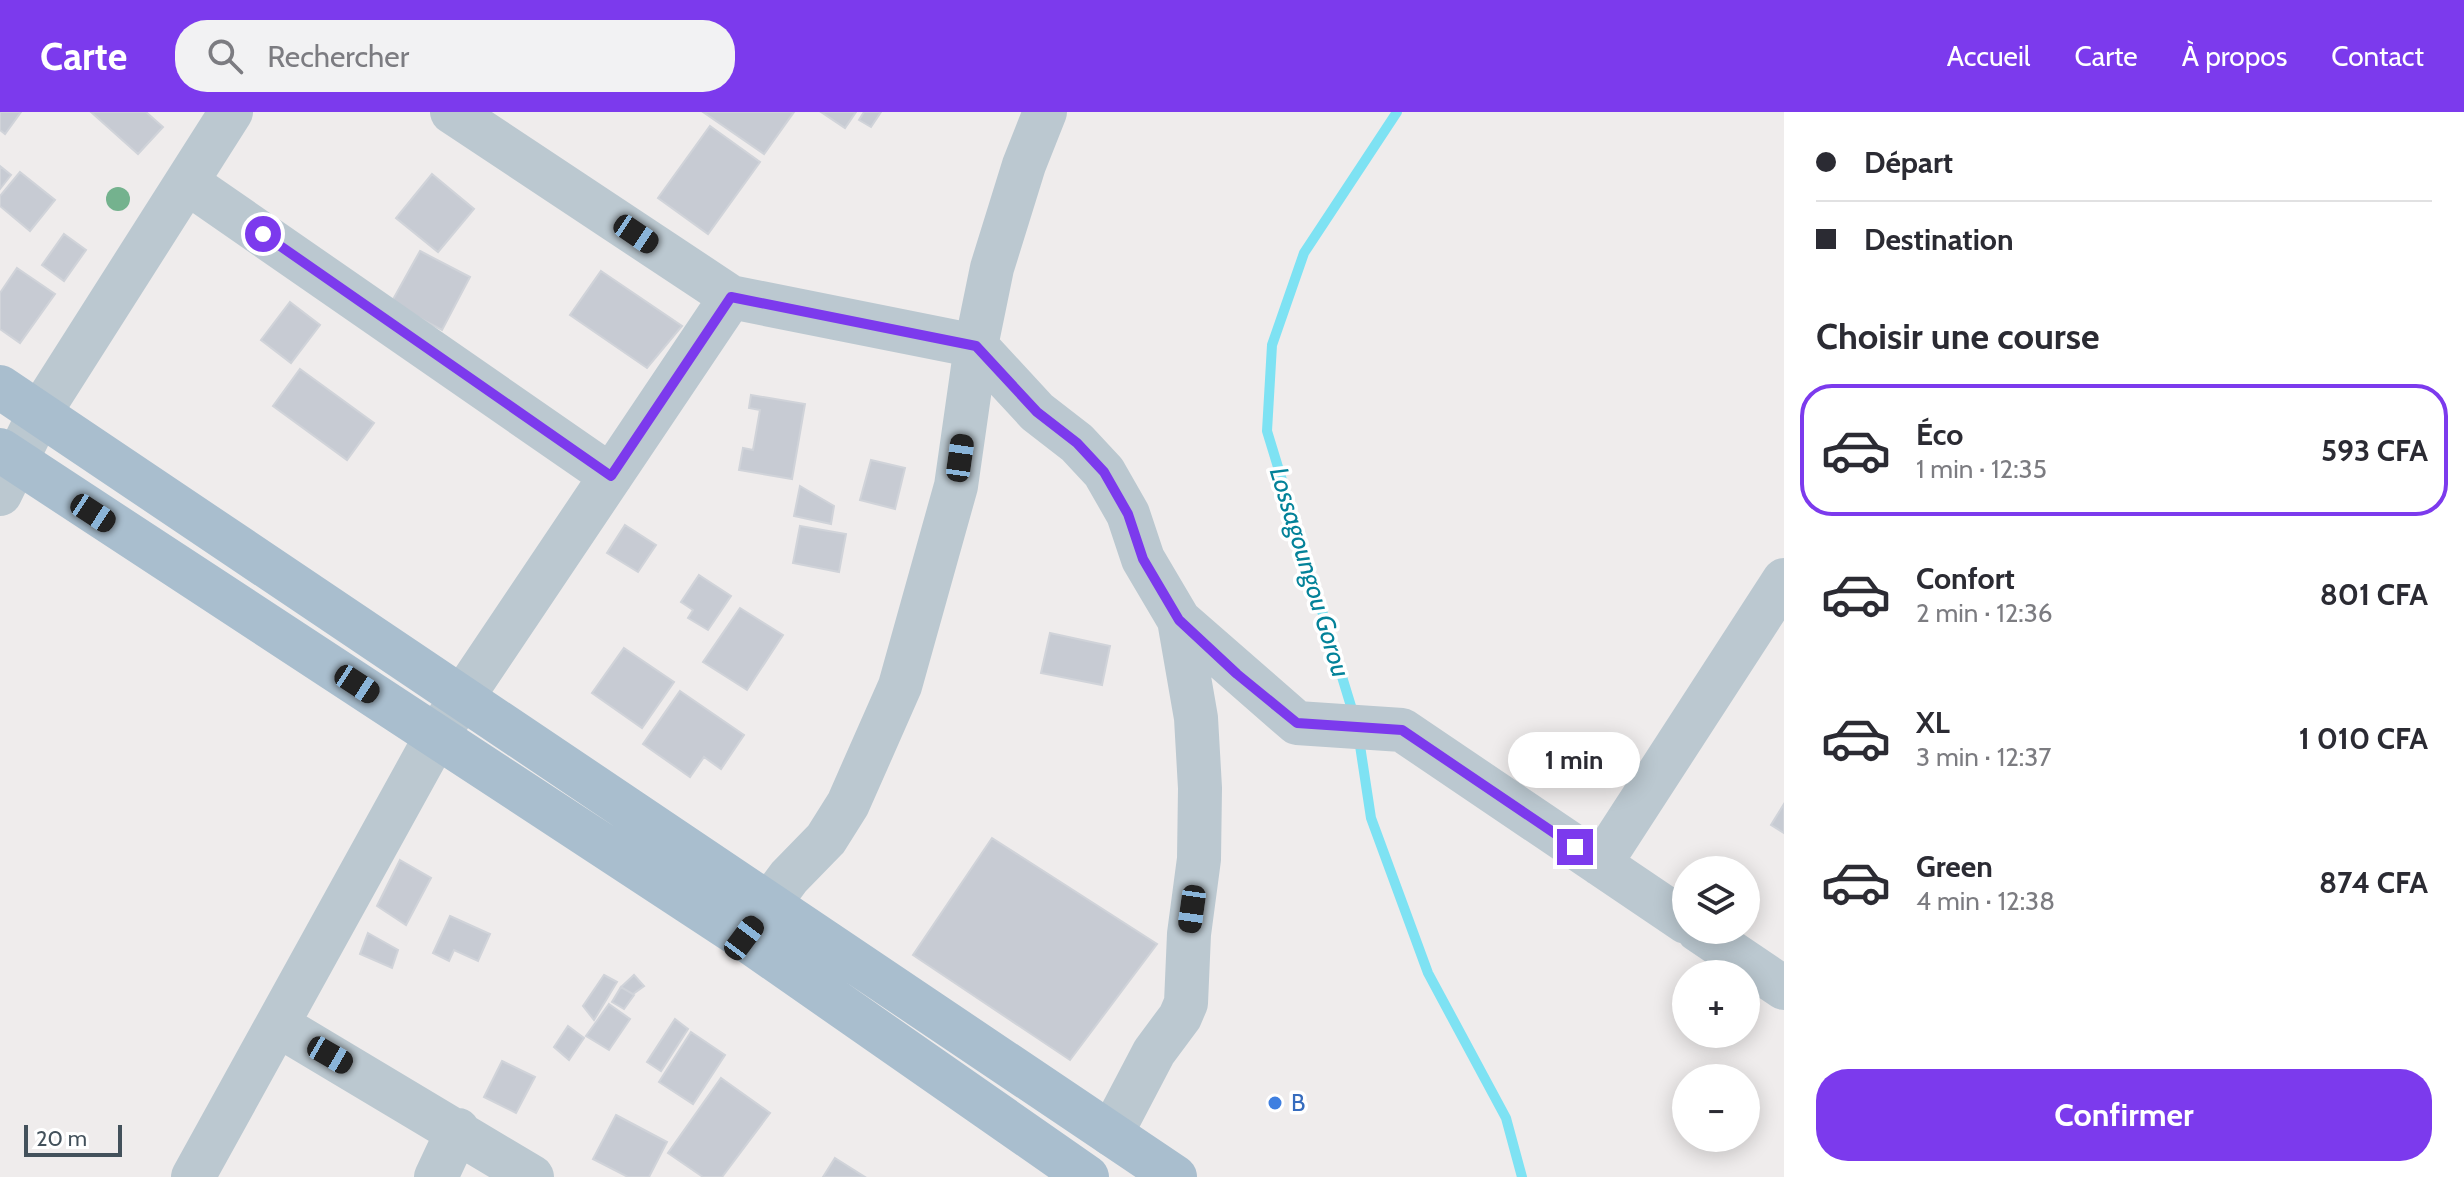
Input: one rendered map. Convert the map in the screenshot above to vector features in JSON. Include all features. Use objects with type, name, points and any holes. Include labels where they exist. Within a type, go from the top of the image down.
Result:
[{"type":"main road","points":[[0,387],[1175,1177]]},
{"type":"main road","points":[[5,469],[437,735],[744,938],[1087,1177]]},
{"type":"street","points":[[5,469],[231,112]]},
{"type":"street","points":[[452,112],[731,297],[976,346],[1037,412],[1077,443],[1104,472],[1128,514],[1143,559],[1179,620],[1297,723],[1402,730],[1672,913]]},
{"type":"street","points":[[744,938],[770,902],[826,839],[848,804],[900,686],[956,486],[976,346],[992,268],[1024,165],[1045,112]]},
{"type":"street","points":[[188,183],[611,476]]},
{"type":"street","points":[[193,1177],[437,735],[731,297]]},
{"type":"street","points":[[1600,864],[1784,580]]},
{"type":"street","points":[[1111,1134],[1154,1052],[1180,1017],[1186,1003],[1189,934],[1199,859],[1200,788],[1196,718],[1179,620]]},
{"type":"street","points":[[1719,944],[1784,988]]},
{"type":"street","points":[[278,1025],[532,1177]]},
{"type":"street","points":[[436,1177],[458,1130]]},
{"type":"building","points":[[0,112],[21,112],[5,134],[0,130]]},
{"type":"building","points":[[91,112],[146,112],[163,127],[138,154]]},
{"type":"building","points":[[703,112],[794,112],[764,154]]},
{"type":"building","points":[[821,112],[856,112],[845,128]]},
{"type":"building","points":[[864,112],[881,112],[871,127],[859,120]]},
{"type":"building","points":[[710,126],[760,162],[708,234],[658,198]]},
{"type":"building","points":[[0,166],[11,175],[0,189]]},
{"type":"building","points":[[20,172],[55,200],[30,231],[0,206],[0,196]]},
{"type":"building","points":[[432,174],[474,209],[438,252],[396,218]]},
{"type":"building","points":[[64,234],[86,250],[64,281],[42,265]]},
{"type":"building","points":[[420,251],[470,277],[442,330],[391,303]]},
{"type":"building","points":[[17,268],[55,294],[20,343],[0,329],[0,293]]},
{"type":"building","points":[[601,271],[682,326],[647,368],[570,315]]},
{"type":"building","points":[[290,302],[320,325],[291,363],[261,340]]},
{"type":"building","points":[[300,369],[374,423],[347,460],[273,406]]},
{"type":"building","points":[[751,395],[805,404],[792,479],[739,470],[743,448],[753,450],[760,410],[749,408]]},
{"type":"building","points":[[871,460],[905,468],[895,509],[860,500]]},
{"type":"building","points":[[800,486],[834,506],[831,524],[794,516]]},
{"type":"building","points":[[625,525],[656,545],[638,572],[607,553]]},
{"type":"building","points":[[800,526],[846,534],[839,572],[793,563]]},
{"type":"building","points":[[699,575],[731,596],[708,630],[688,618],[693,610],[681,602]]},
{"type":"building","points":[[740,608],[783,635],[747,690],[703,662]]},
{"type":"building","points":[[1050,633],[1110,646],[1102,685],[1041,673]]},
{"type":"building","points":[[624,648],[674,682],[642,728],[592,693]]},
{"type":"building","points":[[680,691],[744,735],[721,769],[704,757],[690,777],[643,744]]},
{"type":"building","points":[[1784,804],[1784,833],[1771,825]]},
{"type":"building","points":[[992,838],[1157,944],[1070,1060],[913,955]]},
{"type":"building","points":[[400,860],[431,878],[406,925],[377,906]]},
{"type":"building","points":[[450,916],[490,934],[478,961],[454,950],[449,961],[433,953]]},
{"type":"building","points":[[368,933],[398,950],[392,968],[360,954]]},
{"type":"building","points":[[604,975],[617,982],[594,1020],[583,1006]]},
{"type":"building","points":[[634,975],[644,986],[633,994],[621,987]]},
{"type":"building","points":[[621,987],[634,995],[624,1009],[612,1002]]},
{"type":"building","points":[[609,1004],[630,1019],[609,1050],[586,1036]]},
{"type":"building","points":[[675,1019],[688,1029],[661,1071],[647,1062]]},
{"type":"building","points":[[568,1026],[584,1038],[569,1060],[554,1047]]},
{"type":"building","points":[[691,1032],[725,1055],[693,1104],[659,1082]]},
{"type":"building","points":[[502,1061],[535,1077],[516,1113],[484,1097]]},
{"type":"building","points":[[721,1078],[770,1113],[722,1177],[703,1177],[668,1153]]},
{"type":"building","points":[[616,1115],[667,1142],[649,1177],[628,1177],[593,1159]]},
{"type":"building","points":[[835,1158],[865,1177],[823,1177]]},
{"type":"waterway","name":"Lossagoungou Gorou","points":[[1354,716],[1267,431],[1272,345],[1304,253],[1397,112]]},
{"type":"waterway","name":"Lossagoungou Gorou","points":[[1359,739],[1371,818],[1428,973],[1506,1118],[1522,1177]]},
{"type":"place","name":"B","points":[[1275,1103]]},
{"type":"route","points":[[263,234],[611,476],[731,297],[976,346],[1037,412],[1077,443],[1104,472],[1128,514],[1143,559],[1179,620],[1237,674],[1297,723],[1402,730],[1575,847]]}]
